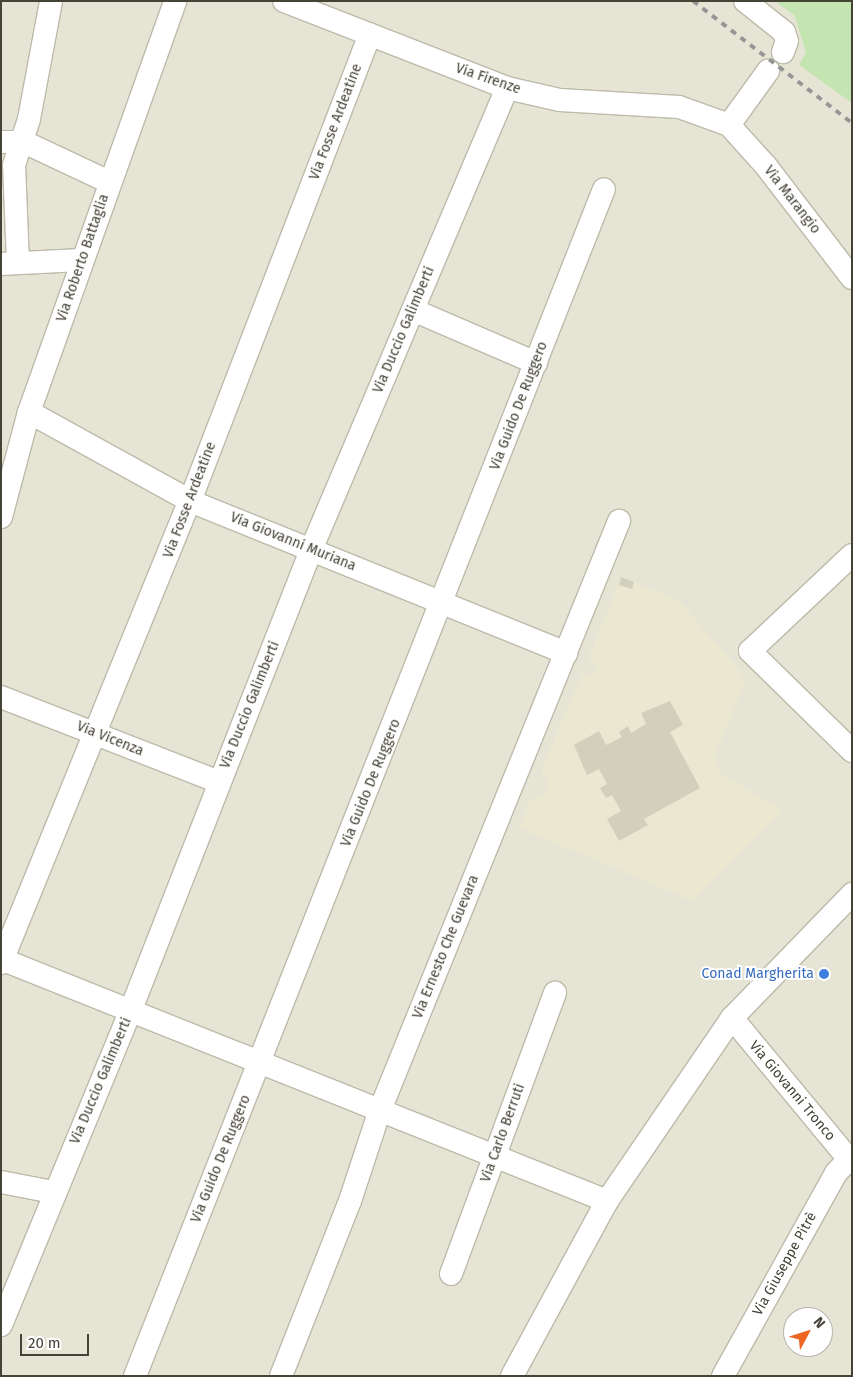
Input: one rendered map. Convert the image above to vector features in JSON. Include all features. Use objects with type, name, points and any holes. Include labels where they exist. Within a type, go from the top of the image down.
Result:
[{"type":"street","points":[[51,1],[24,142],[14,165],[10,263],[81,260]]},
{"type":"street","name":"Via Roberto Battaglia","points":[[1,517],[30,412],[81,260],[174,1]]},
{"type":"street","name":"Via Firenze","points":[[284,1],[507,88],[560,100],[679,108],[729,125]]},
{"type":"street","points":[[746,1],[784,32],[787,41],[783,52]]},
{"type":"street","name":"Via Fosse Ardeatine","points":[[2,961],[98,734],[370,34]]},
{"type":"street","points":[[729,125],[768,71]]},
{"type":"street","name":"Via Duccio Galimberti","points":[[1,1325],[53,1192],[130,1012],[312,550],[507,88]]},
{"type":"street","name":"Via Marangio","points":[[729,125],[766,166],[852,278]]},
{"type":"street","points":[[1,142],[24,142],[110,182]]},
{"type":"street","name":"Via Guido De Ruggero","points":[[135,1376],[442,603],[604,188]]},
{"type":"street","points":[[413,310],[536,363]]},
{"type":"street","name":"Via Giovanni Muriana","points":[[30,412],[190,501],[566,653]]},
{"type":"street","name":"Via Ernesto Che Guevara","points":[[281,1376],[350,1200],[380,1110],[619,521]]},
{"type":"street","points":[[852,555],[750,651],[852,751]]},
{"type":"street","name":"Via Vicenza","points":[[1,697],[219,782]]},
{"type":"street","points":[[512,1376],[607,1201],[732,1018],[852,894]]},
{"type":"street","points":[[2,961],[607,1201]]},
{"type":"street","name":"Via Carlo Berruti","points":[[451,1274],[555,993]]},
{"type":"street","name":"Via Giovanni Tronco","points":[[732,1018],[850,1159]]},
{"type":"street","name":"Via Giuseppe Pitrè","points":[[723,1376],[836,1173],[850,1159]]},
{"type":"street","points":[[1,1182],[53,1192]]},
{"type":"shaded area","points":[[1,1],[852,1],[852,1376],[1,1376]]},
{"type":"shaded area","points":[[621,577],[679,600],[741,672],[745,682],[715,756],[720,773],[783,810],[692,901],[519,828],[530,800],[544,795],[548,785],[541,770],[582,673],[589,676],[598,670],[595,662],[588,659]]},
{"type":"green space","points":[[775,1],[852,1],[852,103],[799,65],[806,53],[795,16]]},
{"type":"building","points":[[621,577],[634,582],[632,589],[619,585]]},
{"type":"building","points":[[670,701],[683,725],[670,732],[700,788],[644,819],[648,825],[619,841],[607,819],[621,811],[612,795],[606,798],[600,788],[607,784],[599,769],[587,775],[574,745],[599,731],[606,745],[622,737],[619,732],[628,726],[631,733],[646,724],[641,713]]},
{"type":"railway","points":[[693,1],[852,123]]},
{"type":"place","name":"Conad Margherita","points":[[824,974]]}]
